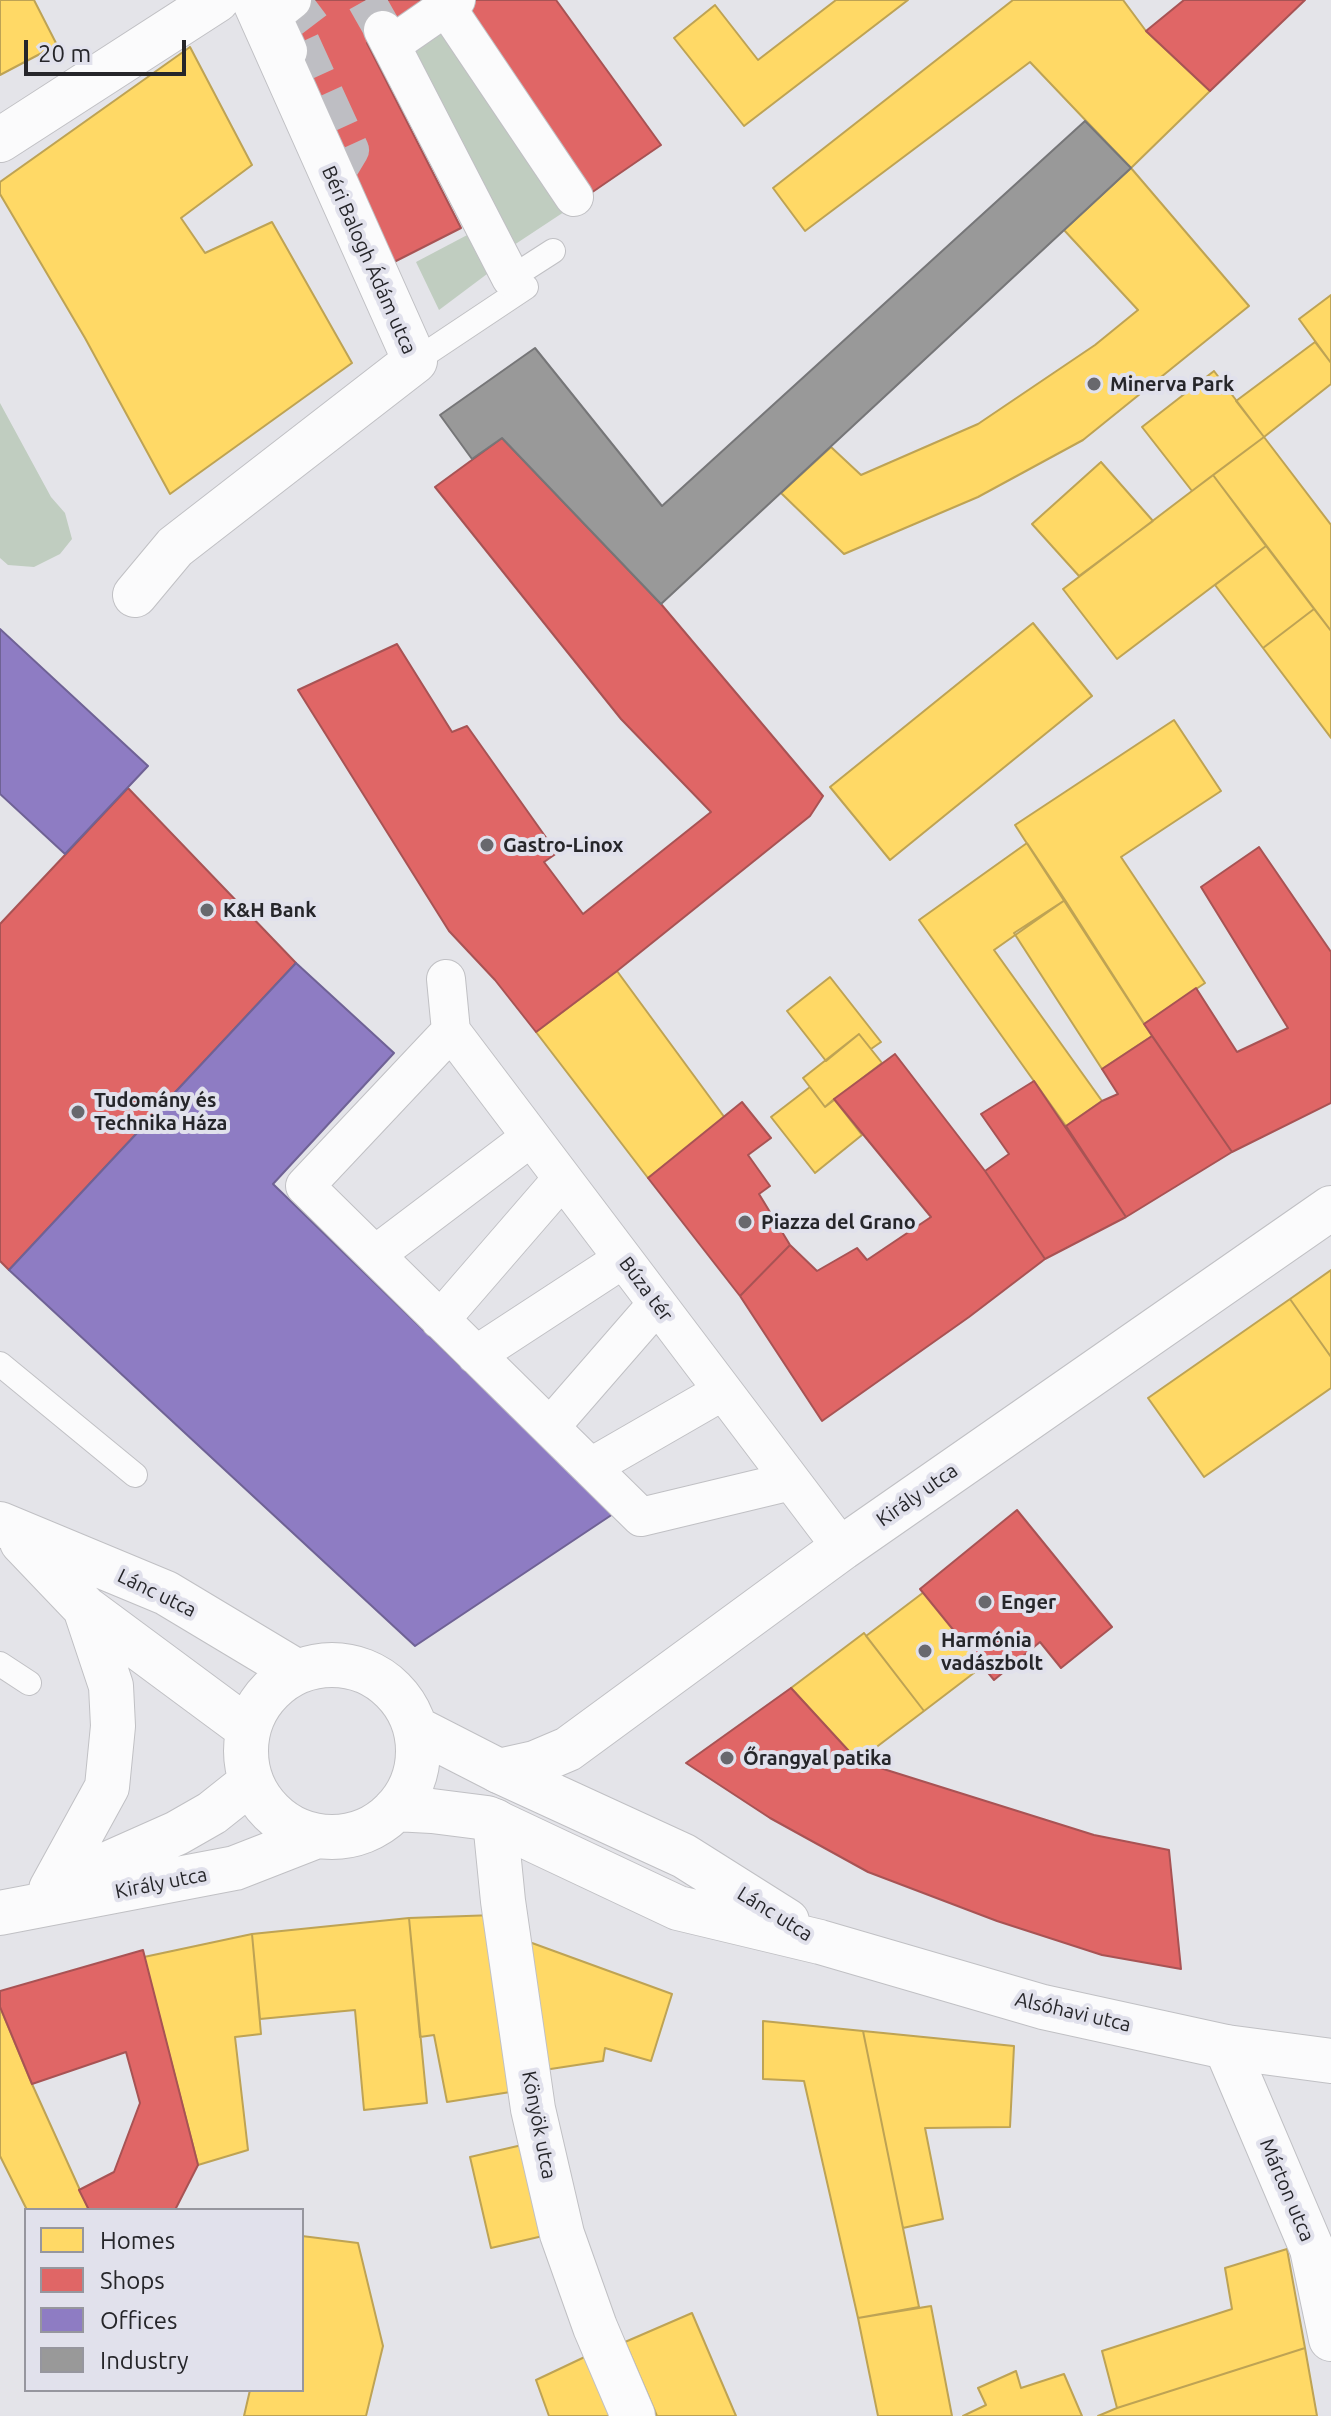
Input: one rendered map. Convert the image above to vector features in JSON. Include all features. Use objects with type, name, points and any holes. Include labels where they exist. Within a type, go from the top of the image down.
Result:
[{"type":"street","points":[[0,140],[217,0]]},
{"type":"street","name":"Béri Balogh Ádám utca","points":[[135,595],[175,547],[421,356],[254,0]]},
{"type":"street","points":[[292,0],[272,16],[421,356]]},
{"type":"street","points":[[527,287],[387,38],[451,3],[574,197]]},
{"type":"street","points":[[446,979],[451,1031],[305,1186],[641,1517],[791,1481]]},
{"type":"street","name":"Búza tér","points":[[451,1031],[842,1548]]},
{"type":"street","points":[[375,1255],[531,1137]]},
{"type":"street","points":[[440,1320],[562,1179]]},
{"type":"street","name":"Király utca","points":[[499,1771],[535,1763],[568,1749],[842,1548],[1331,1208]]},
{"type":"street","points":[[476,1355],[623,1259]]},
{"type":"street","points":[[550,1427],[657,1304]]},
{"type":"street","points":[[591,1467],[723,1391]]},
{"type":"street","name":"Lánc utca","points":[[5,1527],[85,1608],[247,1728]]},
{"type":"street","name":"Lánc utca","points":[[5,1527],[166,1593],[296,1671]]},
{"type":"street","points":[[51,1889],[107,1787],[113,1726],[111,1686],[85,1608]]},
{"type":"street","points":[[331,1664],[360,1669],[381,1679],[402,1701],[415,1728],[418,1760],[412,1785],[395,1809],[376,1825],[355,1835],[335,1838],[317,1836],[293,1828],[268,1810],[251,1782],[245,1755],[247,1728],[259,1703],[275,1685],[296,1671],[331,1664]]},
{"type":"street","name":"Lánc utca","points":[[415,1728],[499,1771],[684,1856],[820,1942]]},
{"type":"street","points":[[0,1912],[177,1833],[212,1813],[251,1782]]},
{"type":"street","name":"Lánc utca","points":[[395,1809],[432,1811],[495,1821],[678,1908],[820,1942]]},
{"type":"street","name":"Könyök utca","points":[[495,1821],[503,1901],[536,2123],[562,2234],[595,2327],[633,2416]]},
{"type":"street","name":"Király utca","points":[[0,1912],[235,1868],[317,1836]]},
{"type":"street","name":"Alsóhavi utca","points":[[820,1942],[1043,2007],[1226,2047],[1331,2061]]},
{"type":"street","name":"Márton utca","points":[[1226,2047],[1312,2249],[1331,2339]]},
{"type":"lane","points":[[421,356],[527,287],[553,251]]},
{"type":"lane","points":[[0,1364],[135,1475]]},
{"type":"lane","points":[[0,1664],[29,1683]]},
{"type":"green space","points":[[445,22],[567,210],[514,245],[403,51]]},
{"type":"green space","points":[[471,233],[491,271],[439,310],[416,262]]},
{"type":"green space","points":[[0,403],[51,497],[65,513],[72,539],[60,554],[34,567],[8,565],[0,558]]},
{"type":"building: Homes","points":[[0,0],[34,0],[57,45],[0,75]]},
{"type":"building: Homes","points":[[836,0],[908,0],[744,126],[674,38],[715,5],[758,60]]},
{"type":"building: Homes","points":[[1013,0],[1123,0],[1146,31],[1210,91],[1131,168],[1030,62],[805,231],[773,188]]},
{"type":"building: Homes","points":[[190,47],[252,165],[181,218],[205,253],[272,222],[352,363],[170,494],[85,338],[0,194],[0,182]]},
{"type":"building: Homes","name":"Minerva Park","points":[[1131,168],[1249,306],[1083,440],[978,497],[844,554],[781,493],[831,447],[861,475],[978,424],[1095,345],[1138,310],[1064,230]]},
{"type":"building: Homes","points":[[1331,295],[1331,363],[1299,319]]},
{"type":"building: Homes","name":"Minerva Park","points":[[1315,342],[1331,363],[1331,384],[1264,437],[1236,401]]},
{"type":"building: Homes","name":"Minerva Park","points":[[1214,371],[1264,437],[1192,491],[1142,427]]},
{"type":"building: Homes","points":[[1264,437],[1331,525],[1331,631],[1213,475]]},
{"type":"building: Homes","points":[[1101,462],[1153,521],[1079,576],[1032,524]]},
{"type":"building: Homes","points":[[1213,475],[1266,546],[1117,659],[1063,589]]},
{"type":"building: Homes","points":[[1266,546],[1314,609],[1263,648],[1215,585]]},
{"type":"building: Homes","points":[[1314,609],[1331,631],[1331,738],[1263,648]]},
{"type":"building: Homes","points":[[1033,623],[1092,696],[890,860],[830,787]]},
{"type":"building: Homes","points":[[1174,720],[1221,791],[1121,857],[1205,983],[1144,1024],[1015,825]]},
{"type":"building: Homes","points":[[1027,843],[1065,900],[994,950],[1102,1101],[1066,1126],[919,920]]},
{"type":"building: Homes","points":[[1065,900],[1152,1036],[1102,1069],[1014,933]]},
{"type":"building: Homes","points":[[617,971],[725,1118],[648,1178],[536,1032]]},
{"type":"building: Homes","points":[[830,977],[881,1042],[871,1049],[859,1034],[826,1061],[787,1011]]},
{"type":"building: Homes","points":[[859,1034],[882,1063],[825,1107],[803,1078]]},
{"type":"building: Homes","points":[[810,1087],[825,1107],[834,1099],[862,1135],[815,1173],[771,1117]]},
{"type":"building: Homes","points":[[1331,1270],[1331,1357],[1290,1299]]},
{"type":"building: Homes","points":[[1290,1299],[1331,1357],[1331,1388],[1204,1477],[1148,1398]]},
{"type":"building: Homes","name":"Harmónia vadászbolt","points":[[924,1592],[983,1666],[924,1711],[866,1636]]},
{"type":"building: Homes","points":[[864,1633],[924,1711],[858,1761],[791,1688]]},
{"type":"building: Homes","points":[[495,1915],[523,2090],[447,2102],[434,2035],[420,2037],[409,1918]]},
{"type":"building: Homes","points":[[409,1918],[427,2103],[364,2110],[355,2010],[260,2019],[252,1934]]},
{"type":"building: Homes","points":[[252,1934],[261,2034],[235,2037],[248,2150],[198,2165],[144,1957]]},
{"type":"building: Homes","points":[[532,1943],[672,1994],[651,2061],[605,2048],[603,2061],[544,2070],[522,1951]]},
{"type":"building: Homes","points":[[0,2007],[88,2208],[26,2208],[0,2156]]},
{"type":"building: Homes","points":[[763,2021],[863,2031],[919,2307],[858,2318],[804,2081],[763,2079]]},
{"type":"building: Homes","points":[[863,2031],[1014,2046],[1010,2127],[925,2128],[943,2219],[903,2228]]},
{"type":"building: Homes","points":[[522,2145],[543,2236],[491,2248],[470,2157]]},
{"type":"building: Homes","points":[[304,2236],[358,2243],[383,2346],[366,2416],[244,2416],[250,2392],[304,2392]]},
{"type":"building: Homes","points":[[1287,2249],[1305,2348],[1117,2408],[1102,2351],[1232,2309],[1225,2268]]},
{"type":"building: Homes","points":[[931,2306],[952,2416],[878,2416],[858,2318]]},
{"type":"building: Homes","points":[[692,2313],[736,2416],[657,2416],[625,2342]]},
{"type":"building: Homes","points":[[1305,2348],[1317,2416],[1098,2416],[1117,2408]]},
{"type":"building: Homes","points":[[591,2354],[618,2416],[549,2416],[536,2380]]},
{"type":"building: Homes","points":[[1016,2371],[1021,2388],[1064,2374],[1082,2416],[963,2416],[986,2405],[978,2388]]},
{"type":"building: Shops","points":[[300,0],[424,0],[367,43],[461,228],[394,262],[280,16]]},
{"type":"building: Shops","points":[[459,0],[556,0],[661,145],[591,193]]},
{"type":"building: Shops","points":[[1184,0],[1305,0],[1210,91],[1146,31]]},
{"type":"building: Shops","points":[[502,438],[661,604],[823,796],[810,816],[536,1032],[495,980],[449,931],[298,690],[397,644],[452,732],[467,726],[557,853],[544,862],[583,914],[711,812],[621,719],[435,487]]},
{"type":"building: Shops","name":"Tudomány és Technika Háza","points":[[128,788],[296,963],[9,1270],[0,1261],[0,924]]},
{"type":"building: Shops","points":[[1259,847],[1331,952],[1331,1103],[1232,1152],[1144,1024],[1196,988],[1237,1052],[1288,1028],[1201,887]]},
{"type":"building: Shops","points":[[1152,1036],[1232,1152],[1126,1217],[1066,1126],[1102,1101],[1118,1094],[1102,1069]]},
{"type":"building: Shops","points":[[895,1054],[985,1171],[1045,1259],[822,1421],[740,1296],[790,1245],[817,1271],[857,1248],[867,1260],[931,1217],[834,1099]]},
{"type":"building: Shops","points":[[1034,1081],[1126,1217],[1045,1259],[985,1171],[1009,1154],[981,1114]]},
{"type":"building: Shops","points":[[742,1102],[771,1138],[748,1155],[770,1186],[759,1194],[790,1245],[740,1296],[648,1178]]},
{"type":"building: Shops","points":[[1017,1510],[1112,1627],[1061,1668],[1040,1642],[994,1680],[920,1589]]},
{"type":"building: Shops","points":[[791,1688],[858,1761],[1094,1835],[1169,1850],[1181,1969],[1102,1955],[997,1921],[868,1872],[770,1818],[686,1763]]},
{"type":"building: Shops","points":[[143,1950],[198,2165],[176,2208],[88,2208],[79,2190],[114,2172],[140,2103],[126,2052],[32,2084],[0,2007],[0,1991]]},
{"type":"building: Offices","points":[[0,629],[148,766],[65,854],[0,794]]},
{"type":"building: Offices","points":[[296,963],[394,1053],[273,1184],[613,1514],[415,1646],[9,1270]]},
{"type":"building: Industry","points":[[1085,121],[1131,168],[661,604],[502,438],[472,459],[440,415],[535,348],[662,506]]},
{"type":"tunnel","points":[[315,0],[290,19],[350,150],[341,165]]},
{"type":"tunnel","points":[[366,0],[383,30]]},
{"type":"place","name":"Minerva Park","points":[[1094,384]]},
{"type":"place","name":"Gastro-Linox","points":[[487,845]]},
{"type":"place","name":"K&H Bank","points":[[207,910]]},
{"type":"place","name":"Tudomány és Technika Háza","points":[[78,1112]]},
{"type":"place","name":"Piazza del Grano","points":[[745,1222]]},
{"type":"place","name":"Enger","points":[[985,1602]]},
{"type":"place","name":"Harmónia vadászbolt","points":[[925,1651]]},
{"type":"place","name":"Őrangyal patika","points":[[727,1758]]}]
